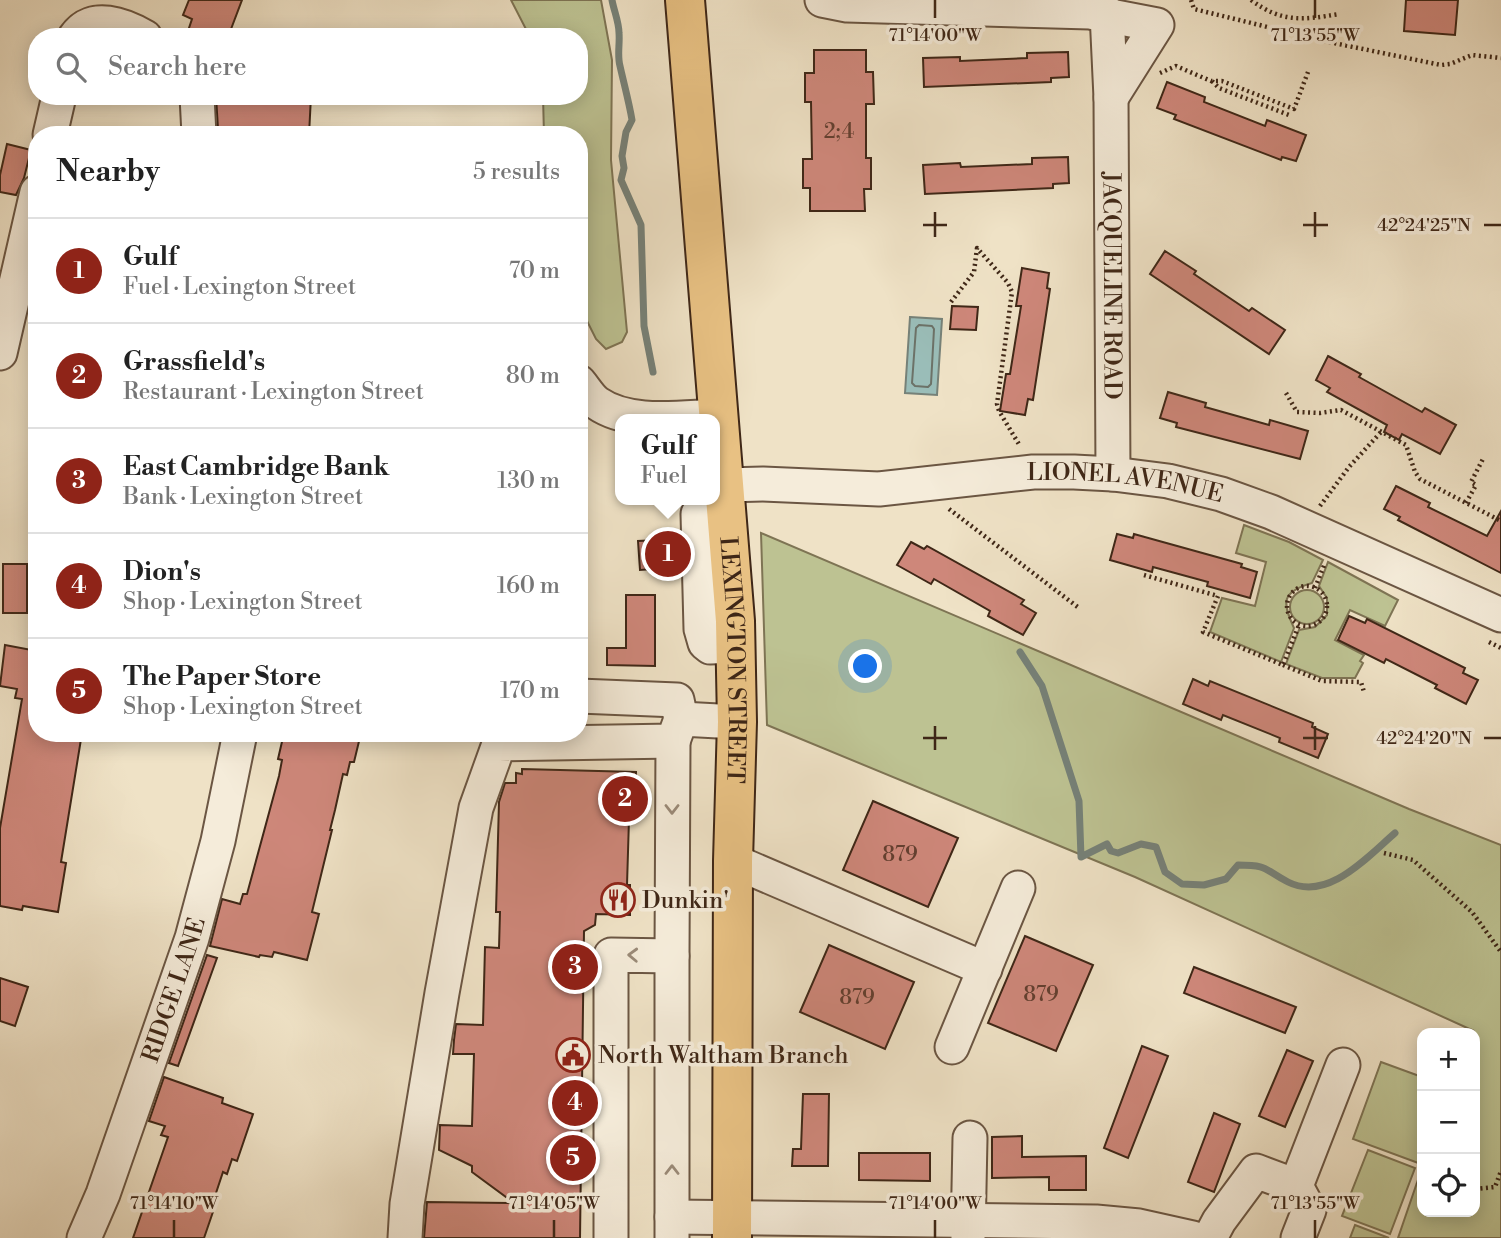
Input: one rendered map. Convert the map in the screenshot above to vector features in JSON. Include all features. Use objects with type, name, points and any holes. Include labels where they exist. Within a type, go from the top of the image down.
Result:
[{"type":"main road","name":"LEXINGTON STREET","points":[[685,0],[720,414]]},
{"type":"main road","name":"LEXINGTON STREET","points":[[720,416],[735,646],[737,722],[733,861],[732,1228]]},
{"type":"street","points":[[822,0],[847,5],[927,4],[1107,13],[1157,25],[1111,97]]},
{"type":"street","name":"JACQUELINE ROAD","points":[[1107,13],[1111,97],[1112,474]]},
{"type":"street","points":[[85,28],[91,24],[109,22],[123,28]]},
{"type":"street","points":[[52,126],[57,105]]},
{"type":"street","points":[[198,105],[199,126]]},
{"type":"street","points":[[0,354],[28,231]]},
{"type":"street","points":[[588,393],[596,402],[622,414]]},
{"type":"street","name":"LIONEL AVENUE","points":[[726,493],[763,484],[879,489],[1033,472],[1112,474],[1168,481],[1220,494],[1272,512],[1495,628]]},
{"type":"street","points":[[588,696],[677,700],[672,956],[672,1228],[968,1229],[1118,1223],[1193,1238]]},
{"type":"street","points":[[588,737],[737,722]]},
{"type":"street","name":"RIDGE LANE","points":[[84,1238],[103,1194],[192,938],[218,841],[238,742]]},
{"type":"street","points":[[405,1238],[407,1205],[424,1099],[475,808],[499,744],[524,742]]},
{"type":"street","points":[[733,861],[985,969]]},
{"type":"street","points":[[952,1047],[1018,888]]},
{"type":"street","points":[[611,1238],[611,955],[672,956]]},
{"type":"street","points":[[1296,1186],[1343,1065]]},
{"type":"street","points":[[968,1229],[970,1138]]},
{"type":"street","points":[[1210,1238],[1219,1221],[1256,1171],[1296,1186],[1309,1210],[1298,1238]]},
{"type":"path","points":[[1191,0],[1194,9],[1329,42],[1441,65],[1472,55],[1501,58]]},
{"type":"path","points":[[1251,0],[1292,19],[1339,14]]},
{"type":"path","points":[[1156,75],[1176,66],[1294,109],[1308,72]]},
{"type":"path","points":[[1211,80],[1219,88],[1289,115]]},
{"type":"path","points":[[951,302],[974,272],[977,248],[1012,292],[997,404],[1024,453]]},
{"type":"path","points":[[1286,393],[1297,412],[1341,410],[1406,445],[1420,480],[1501,521]]},
{"type":"path","points":[[1319,506],[1381,432]]},
{"type":"path","points":[[1466,503],[1476,485],[1471,482],[1484,457]]},
{"type":"path","points":[[1308,501],[1331,512]]},
{"type":"path","points":[[940,511],[958,507]]},
{"type":"path","points":[[949,509],[1079,608]]},
{"type":"path","points":[[1315,588],[1326,559]]},
{"type":"path","points":[[1144,575],[1217,596],[1203,632],[1322,681],[1361,682],[1364,692]]},
{"type":"path","points":[[1300,588],[1315,588],[1325,599],[1325,614],[1314,625],[1299,625],[1289,614],[1289,599],[1300,588]]},
{"type":"path","points":[[1283,665],[1299,625]]},
{"type":"path","points":[[1495,628],[1501,648]]},
{"type":"path","points":[[1384,853],[1413,860],[1472,912],[1501,952]]},
{"type":"path","points":[[1480,1189],[1498,1188],[1501,1171]]},
{"type":"green space","points":[[511,0],[601,0],[612,60],[611,160],[627,332],[622,342],[606,349],[596,339],[588,323],[588,126],[544,126],[543,105],[588,105],[588,28],[525,28]]},
{"type":"green space","points":[[1244,525],[1289,542],[1323,560],[1312,583],[1294,590],[1287,599],[1287,611],[1294,628],[1281,662],[1210,632],[1222,598],[1255,606],[1266,562],[1236,553]]},
{"type":"green space","points":[[761,533],[1409,809],[1501,845],[1501,1238],[1398,1238],[1417,1183],[1417,1217],[1480,1217],[1480,1028],[1467,1028],[1135,877],[767,725]]},
{"type":"green space","points":[[1328,562],[1398,600],[1385,626],[1350,610],[1335,640],[1364,655],[1355,678],[1322,678],[1286,664],[1299,630],[1315,627],[1327,615],[1327,598],[1319,586]]},
{"type":"green space","points":[[1307,590],[1319,595],[1324,607],[1319,619],[1307,624],[1295,619],[1290,607],[1295,595]]},
{"type":"green space","points":[[1381,1062],[1417,1075],[1417,1163],[1353,1139]]},
{"type":"green space","points":[[1368,1150],[1415,1168],[1390,1234],[1342,1216]]},
{"type":"green space","points":[[1355,1225],[1389,1238],[1350,1238]]},
{"type":"water","points":[[910,317],[942,319],[937,395],[905,393]]},
{"type":"building","points":[[189,0],[242,0],[231,28],[189,28],[192,19],[183,15]]},
{"type":"building","points":[[1406,0],[1458,0],[1455,35],[1404,31]]},
{"type":"building","points":[[814,50],[866,50],[866,72],[873,72],[874,104],[866,104],[866,158],[871,158],[871,189],[864,189],[865,211],[810,211],[810,188],[803,188],[803,159],[812,159],[811,102],[805,102],[805,73],[814,73]]},
{"type":"building","points":[[1068,52],[1069,77],[1051,78],[1051,82],[924,87],[923,58],[960,57],[960,61],[1027,58],[1027,53]]},
{"type":"building","points":[[1167,82],[1205,97],[1204,102],[1265,126],[1267,120],[1306,135],[1296,161],[1282,157],[1281,160],[1174,119],[1176,115],[1157,108]]},
{"type":"building","points":[[217,105],[311,105],[309,126],[218,126]]},
{"type":"building","points":[[7,144],[28,149],[24,178],[16,195],[0,192],[0,175]]},
{"type":"building","points":[[1068,157],[1069,183],[1053,184],[1053,188],[925,194],[923,165],[960,163],[961,167],[1032,164],[1032,158]]},
{"type":"building","points":[[1165,251],[1249,311],[1252,308],[1285,330],[1269,354],[1150,274]]},
{"type":"building","points":[[1022,268],[1049,273],[1047,288],[1050,289],[1033,400],[1028,399],[1025,415],[1000,411],[1006,374],[1010,374],[1021,306],[1016,306]]},
{"type":"building","points":[[952,306],[978,307],[976,330],[950,329]]},
{"type":"building","points":[[1328,356],[1361,374],[1359,377],[1422,412],[1425,408],[1456,425],[1440,454],[1402,434],[1399,440],[1384,432],[1387,425],[1327,392],[1330,388],[1316,380]]},
{"type":"building","points":[[1168,392],[1206,403],[1205,407],[1269,425],[1270,420],[1308,431],[1300,459],[1176,427],[1177,423],[1160,418]]},
{"type":"building","points":[[1396,486],[1430,503],[1428,507],[1487,536],[1501,511],[1501,573],[1398,520],[1400,517],[1384,509]]},
{"type":"building","points":[[1117,534],[1133,538],[1134,534],[1242,564],[1241,567],[1257,572],[1250,598],[1207,586],[1208,582],[1153,567],[1152,572],[1110,560]]},
{"type":"building","points":[[679,539],[680,567],[640,570],[638,541]]},
{"type":"building","points":[[911,542],[924,549],[927,546],[1024,600],[1021,604],[1036,613],[1023,635],[988,616],[990,611],[934,579],[931,584],[897,565]]},
{"type":"building","points":[[3,564],[27,564],[27,613],[3,613]]},
{"type":"building","points":[[626,595],[655,595],[655,666],[607,665],[607,648],[626,648]]},
{"type":"building","points":[[1349,616],[1365,623],[1367,619],[1465,668],[1463,673],[1478,680],[1466,704],[1435,688],[1437,685],[1386,659],[1384,663],[1338,640]]},
{"type":"building","points":[[5,645],[28,649],[28,742],[81,742],[61,862],[66,863],[58,912],[23,906],[22,910],[0,906],[0,828],[22,699],[15,698],[17,689],[0,686]]},
{"type":"building","points":[[1193,679],[1208,686],[1210,681],[1313,723],[1312,727],[1328,734],[1318,758],[1279,742],[1280,738],[1223,715],[1221,720],[1183,704]]},
{"type":"building","points":[[282,742],[359,742],[354,762],[350,762],[347,775],[343,774],[312,912],[319,914],[307,960],[274,952],[272,957],[259,957],[210,946],[222,899],[240,904],[243,894],[247,894],[279,776],[282,760],[278,759]]},
{"type":"building","points":[[522,769],[636,772],[635,819],[629,819],[627,885],[630,885],[630,915],[596,914],[595,925],[584,931],[580,1238],[424,1238],[427,1202],[514,1203],[472,1172],[472,1166],[439,1150],[440,1125],[472,1126],[474,1054],[453,1054],[456,1024],[483,1025],[485,947],[499,948],[500,912],[496,912],[499,802],[505,783],[516,783],[516,773],[522,774]]},
{"type":"building","points":[[873,801],[958,838],[928,907],[843,870]]},
{"type":"building","points":[[1025,936],[1093,965],[1056,1051],[988,1023]]},
{"type":"building","points":[[829,945],[914,982],[885,1049],[800,1012]]},
{"type":"building","points":[[207,955],[217,958],[178,1066],[169,1063]]},
{"type":"building","points":[[1194,967],[1296,1007],[1285,1033],[1184,993]]},
{"type":"building","points":[[0,978],[28,987],[15,1026],[0,1021]]},
{"type":"building","points":[[1142,1046],[1168,1056],[1128,1158],[1104,1148]]},
{"type":"building","points":[[1287,1050],[1313,1061],[1285,1127],[1259,1116]]},
{"type":"building","points":[[164,1077],[223,1098],[222,1103],[253,1114],[237,1161],[232,1159],[227,1174],[223,1172],[204,1238],[133,1238],[168,1137],[161,1135],[165,1126],[149,1121]]},
{"type":"building","points":[[803,1094],[829,1094],[828,1166],[792,1166],[793,1149],[801,1149]]},
{"type":"building","points":[[1214,1113],[1240,1124],[1214,1192],[1188,1182]]},
{"type":"building","points":[[1022,1136],[1022,1157],[1086,1156],[1086,1190],[1049,1190],[1049,1177],[992,1178],[992,1137]]},
{"type":"building","points":[[859,1153],[930,1153],[930,1181],[859,1180]]},
{"type":"waterway","points":[[612,0],[619,29],[619,62],[632,120],[626,132],[621,180],[641,225],[644,326],[653,372]]},
{"type":"waterway","points":[[1020,652],[1042,686],[1079,801],[1081,857],[1107,844],[1111,851],[1118,853],[1141,844],[1156,847],[1165,872],[1182,884],[1204,885],[1226,879],[1238,865],[1248,865],[1261,867],[1303,887],[1318,886],[1346,874],[1395,833]]},
{"type":"place","name":"Gulf","points":[[668,554]]},
{"type":"place","name":"Grassfield's","points":[[625,799]]},
{"type":"place","name":"Dunkin'","points":[[618,900]]},
{"type":"place","name":"East Cambridge Bank","points":[[575,967]]},
{"type":"place","name":"North Waltham Branch","points":[[573,1055]]},
{"type":"place","name":"Dion's","points":[[575,1103]]},
{"type":"place","name":"The Paper Store","points":[[573,1158]]}]
